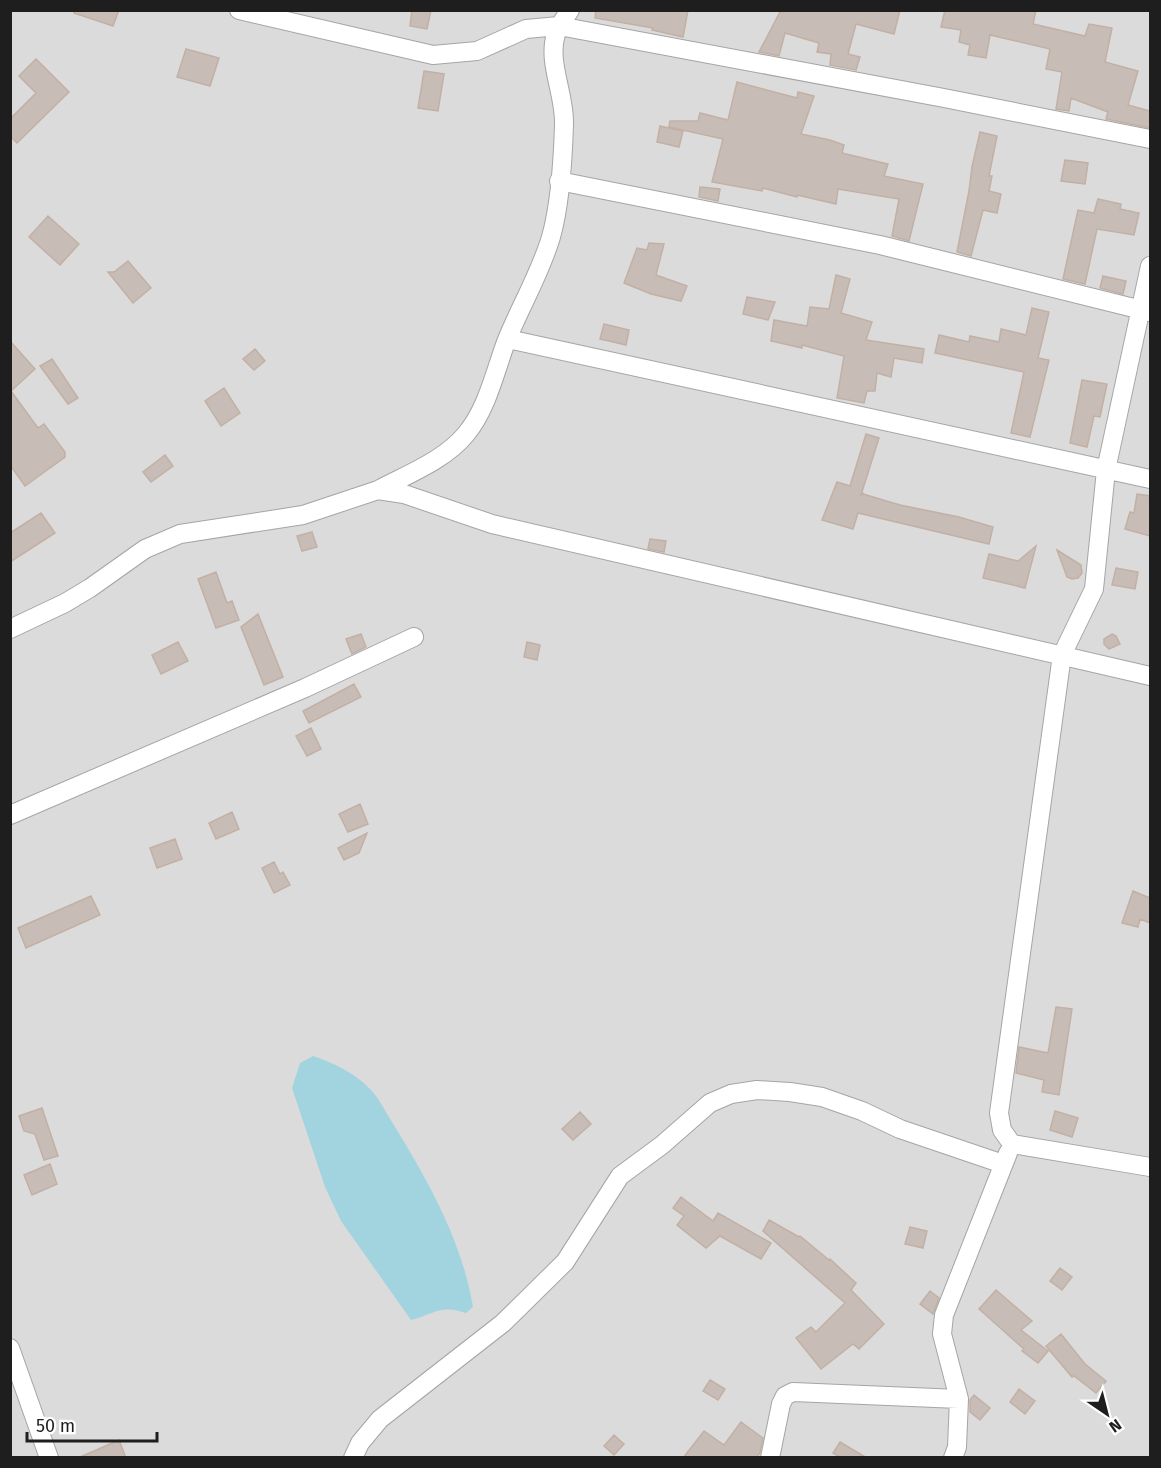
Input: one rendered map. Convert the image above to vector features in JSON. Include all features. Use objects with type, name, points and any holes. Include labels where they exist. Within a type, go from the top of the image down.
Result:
[{"type":"street","points":[[239,10],[433,55],[477,51],[525,29],[559,26],[1150,139]]},
{"type":"street","points":[[10,629],[65,603],[90,588],[129,559],[162,540],[180,534],[303,515],[378,490],[444,454],[465,435],[480,412],[551,236],[558,199],[564,111],[553,52],[559,26],[570,10]]},
{"type":"street","points":[[559,181],[880,245],[1145,311]]},
{"type":"street","points":[[1150,266],[1145,311],[1106,470],[1094,589],[1062,655],[999,1113],[1002,1130],[1012,1144],[1150,1167]]},
{"type":"street","points":[[508,339],[1150,479]]},
{"type":"street","points":[[378,490],[404,494],[492,524],[1150,676]]},
{"type":"street","points":[[10,815],[305,688],[414,637]]},
{"type":"street","points":[[353,1458],[360,1443],[380,1419],[503,1323],[565,1262],[620,1176],[662,1145],[710,1103],[731,1094],[757,1090],[822,1097],[862,1111],[900,1129],[1003,1164]]},
{"type":"street","points":[[954,1458],[958,1439],[959,1399],[942,1334],[944,1315],[1012,1144]]},
{"type":"street","points":[[10,1348],[49,1458]]},
{"type":"street","points":[[770,1458],[781,1404],[785,1396],[793,1392],[959,1399]]},
{"type":"shaded area","points":[[11,11],[1150,11],[1150,1457],[11,1457]]},
{"type":"water","points":[[313,1056],[343,1069],[369,1088],[405,1144],[442,1211],[461,1258],[473,1307],[466,1313],[450,1309],[411,1320],[341,1221],[325,1187],[292,1088],[300,1063]]},
{"type":"building","points":[[75,10],[119,10],[113,26],[74,13]]},
{"type":"building","points":[[412,10],[431,10],[427,29],[410,26]]},
{"type":"building","points":[[596,10],[688,10],[683,37],[652,30],[653,28],[595,18]]},
{"type":"building","points":[[781,10],[900,10],[894,34],[856,24],[848,54],[860,57],[856,70],[830,65],[831,54],[817,52],[819,43],[785,33],[779,56],[759,52]]},
{"type":"building","points":[[945,10],[1036,10],[1033,24],[1085,36],[1089,24],[1112,28],[1105,62],[1138,71],[1128,105],[1150,111],[1150,128],[1106,119],[1108,112],[1071,98],[1069,111],[1056,109],[1062,72],[1046,69],[1050,49],[990,35],[986,58],[968,55],[970,45],[959,42],[961,30],[941,27]]},
{"type":"building","points":[[186,49],[219,58],[210,86],[177,77]]},
{"type":"building","points":[[36,59],[69,92],[17,143],[10,136],[10,119],[36,93],[19,76]]},
{"type":"building","points":[[424,71],[444,74],[438,111],[418,108]]},
{"type":"building","points":[[737,82],[797,98],[798,92],[814,96],[801,134],[844,145],[842,153],[888,164],[884,176],[923,184],[909,241],[892,236],[899,199],[838,189],[836,204],[763,188],[762,191],[712,182],[723,139],[669,127],[670,121],[698,121],[700,113],[728,120]]},
{"type":"building","points":[[660,126],[683,131],[679,147],[657,142]]},
{"type":"building","points":[[980,132],[997,136],[989,176],[992,176],[989,191],[1001,194],[997,213],[983,210],[971,256],[957,252]]},
{"type":"building","points":[[1065,160],[1088,163],[1085,184],[1061,181]]},
{"type":"building","points":[[700,187],[720,189],[718,201],[699,197]]},
{"type":"building","points":[[1098,199],[1121,204],[1120,209],[1139,213],[1134,235],[1097,229],[1085,284],[1063,279],[1078,210],[1094,213]]},
{"type":"building","points":[[48,216],[79,244],[60,265],[29,237]]},
{"type":"building","points":[[649,243],[664,244],[656,275],[687,286],[681,301],[651,294],[624,283],[637,248],[647,250]]},
{"type":"building","points":[[128,261],[151,288],[133,303],[108,272],[114,272]]},
{"type":"building","points":[[836,275],[850,279],[841,313],[872,322],[866,340],[924,349],[922,363],[894,358],[891,377],[877,373],[875,391],[867,391],[864,403],[837,398],[844,356],[802,345],[802,348],[771,341],[774,320],[807,326],[810,307],[829,309]]},
{"type":"building","points":[[1103,276],[1126,281],[1123,294],[1100,288]]},
{"type":"building","points":[[747,297],[775,302],[768,320],[743,314]]},
{"type":"building","points":[[1032,308],[1049,312],[1038,358],[1049,360],[1030,437],[1011,433],[1024,372],[935,353],[939,335],[969,342],[970,336],[999,342],[1001,329],[1026,335]]},
{"type":"building","points":[[604,324],[629,330],[626,345],[600,339]]},
{"type":"building","points":[[10,341],[35,369],[11,391],[38,428],[44,424],[65,452],[65,457],[25,486],[10,465]]},
{"type":"building","points":[[255,349],[265,361],[254,370],[243,359]]},
{"type":"building","points":[[52,359],[78,398],[68,404],[40,366]]},
{"type":"building","points":[[1082,380],[1107,384],[1100,417],[1094,416],[1087,447],[1070,443]]},
{"type":"building","points":[[224,388],[240,413],[221,426],[205,401]]},
{"type":"building","points":[[866,434],[879,438],[861,495],[864,493],[900,505],[959,517],[993,527],[989,544],[858,513],[853,529],[822,520],[837,482],[850,486]]},
{"type":"building","points":[[165,455],[173,466],[151,482],[143,472]]},
{"type":"building","points":[[1137,494],[1150,496],[1150,536],[1125,529],[1130,512],[1134,513]]},
{"type":"building","points":[[41,513],[55,533],[10,562],[10,533]]},
{"type":"building","points":[[312,532],[317,547],[302,551],[297,536]]},
{"type":"building","points":[[650,539],[666,541],[664,552],[648,549]]},
{"type":"building","points":[[1036,546],[1025,588],[983,578],[989,554],[1018,561]]},
{"type":"building","points":[[1057,550],[1081,565],[1082,573],[1078,578],[1067,577]]},
{"type":"building","points":[[1116,568],[1138,572],[1135,589],[1112,585]]},
{"type":"building","points":[[216,572],[227,603],[232,601],[239,620],[216,628],[198,579]]},
{"type":"building","points":[[258,614],[283,677],[264,685],[241,627]]},
{"type":"building","points":[[361,634],[366,647],[352,654],[346,639]]},
{"type":"building","points":[[1112,634],[1116,636],[1120,644],[1109,649],[1104,644],[1104,639]]},
{"type":"building","points":[[178,642],[188,661],[161,674],[152,655]]},
{"type":"building","points":[[527,642],[540,645],[537,660],[524,657]]},
{"type":"building","points":[[354,684],[361,697],[309,723],[303,711]]},
{"type":"building","points":[[311,728],[321,749],[307,756],[296,736]]},
{"type":"building","points":[[360,804],[368,824],[348,832],[339,814]]},
{"type":"building","points":[[232,812],[239,829],[216,839],[209,823]]},
{"type":"building","points":[[367,833],[359,853],[344,860],[338,848]]},
{"type":"building","points":[[175,839],[182,859],[157,868],[150,848]]},
{"type":"building","points":[[274,862],[280,874],[283,872],[290,885],[274,893],[262,868]]},
{"type":"building","points":[[1133,891],[1150,898],[1150,923],[1140,919],[1138,927],[1122,923]]},
{"type":"building","points":[[91,896],[100,915],[26,948],[18,928]]},
{"type":"building","points":[[1056,1007],[1072,1009],[1059,1095],[1042,1092],[1044,1080],[1016,1073],[1019,1047],[1048,1053]]},
{"type":"building","points":[[42,1108],[58,1156],[44,1160],[35,1134],[24,1131],[19,1116]]},
{"type":"building","points":[[1055,1111],[1078,1118],[1072,1137],[1050,1130]]},
{"type":"building","points":[[580,1112],[591,1124],[573,1140],[562,1129]]},
{"type":"building","points":[[50,1164],[57,1184],[32,1195],[24,1175]]},
{"type":"building","points":[[681,1197],[713,1221],[718,1213],[771,1243],[761,1259],[720,1236],[706,1248],[677,1225],[684,1216],[673,1208]]},
{"type":"building","points":[[769,1220],[800,1236],[830,1259],[856,1283],[851,1290],[884,1324],[859,1349],[853,1344],[821,1369],[796,1338],[811,1327],[816,1332],[845,1303],[763,1231]]},
{"type":"building","points":[[910,1227],[927,1231],[923,1248],[905,1244]]},
{"type":"building","points":[[1060,1268],[1072,1277],[1062,1290],[1050,1281]]},
{"type":"building","points":[[996,1290],[1032,1321],[1021,1330],[1048,1351],[1038,1363],[1022,1351],[1024,1349],[979,1309]]},
{"type":"building","points":[[930,1291],[939,1298],[933,1314],[920,1304]]},
{"type":"building","points":[[1061,1334],[1085,1364],[1106,1381],[1096,1393],[1074,1376],[1072,1377],[1046,1346]]},
{"type":"building","points":[[710,1380],[725,1389],[718,1400],[703,1391]]},
{"type":"building","points":[[1019,1389],[1035,1401],[1025,1414],[1010,1402]]},
{"type":"building","points":[[974,1395],[990,1408],[980,1420],[970,1412],[970,1400]]},
{"type":"building","points":[[741,1422],[763,1438],[760,1453],[756,1458],[683,1458],[704,1431],[724,1445]]},
{"type":"building","points":[[614,1435],[624,1444],[614,1455],[604,1446]]},
{"type":"building","points":[[119,1440],[126,1458],[78,1458]]},
{"type":"building","points":[[840,1442],[867,1458],[841,1458],[833,1453]]}]
